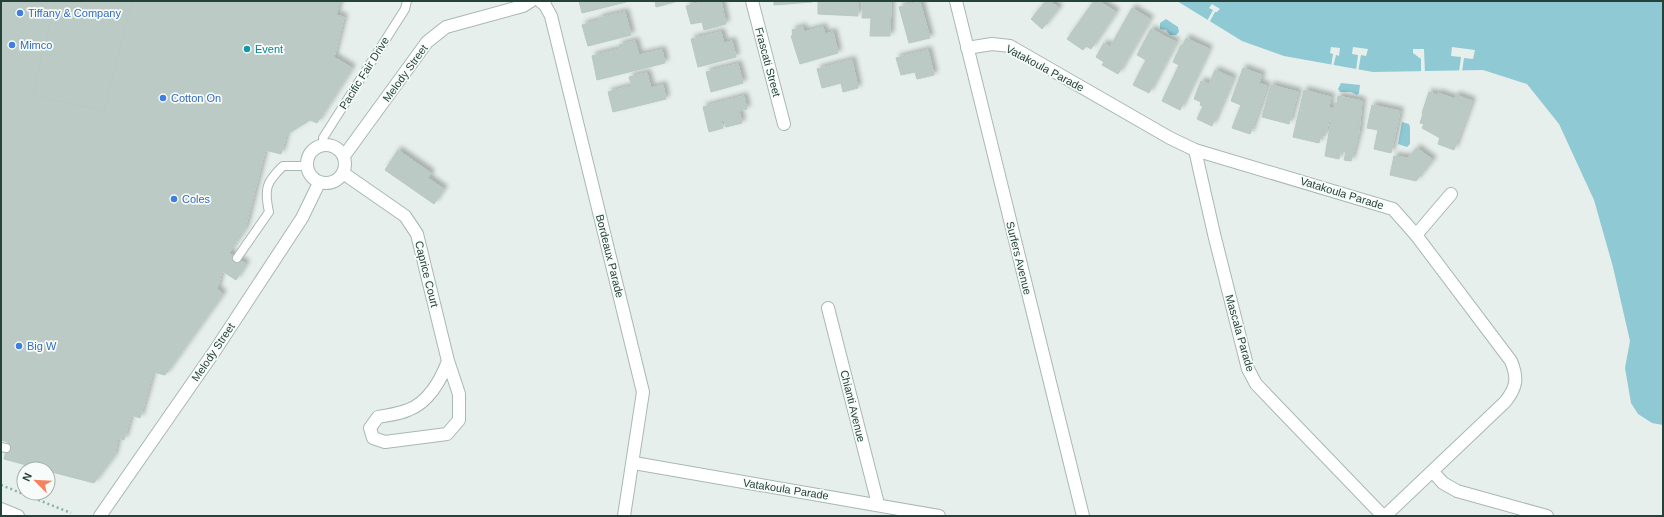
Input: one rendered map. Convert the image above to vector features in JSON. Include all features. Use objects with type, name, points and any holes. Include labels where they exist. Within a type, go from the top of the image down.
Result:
[{"type":"street","name":"Melody Street","points":[[344,156],[427,42],[446,27],[523,6],[531,1]]},
{"type":"street","name":"Bordeaux Parade","points":[[540,1],[545,5],[551,16],[643,392],[634,463],[624,516]]},
{"type":"street","name":"Frascati Street","points":[[752,1],[784,124]]},
{"type":"street","name":"Surfers Avenue","points":[[956,1],[1083,516]]},
{"type":"street","name":"Vatakoula Parade","points":[[967,48],[992,44],[1010,46],[1170,138],[1195,150],[1393,209],[1416,235],[1511,361],[1515,371],[1514,391],[1505,402],[1433,472],[1384,516]]},
{"type":"street","points":[[323,145],[335,147],[344,156],[345,167],[336,181],[324,184],[318,183],[310,176],[306,166],[309,154],[323,145]]},
{"type":"street","name":"Mascala Parade","points":[[1195,150],[1214,234],[1246,361],[1256,384],[1384,516]]},
{"type":"street","name":"Caprice Court","points":[[343,172],[405,216],[417,234],[448,361],[460,394],[459,420],[447,434],[385,442],[372,438],[370,428],[378,417],[410,410],[427,398],[442,377],[448,361]]},
{"type":"street","name":"Melody Street","points":[[100,516],[214,352],[302,218],[318,183]]},
{"type":"street","points":[[1416,235],[1451,194]]},
{"type":"street","name":"Chianti Avenue","points":[[828,308],[878,504]]},
{"type":"street","name":"Vatakoula Parade","points":[[634,463],[878,504],[938,516]]},
{"type":"street","points":[[1433,472],[1443,483],[1457,491],[1547,516]]},
{"type":"street","points":[[1,509],[18,516]]},
{"type":"lane","name":"Pacific Fair Drive","points":[[323,145],[323,138],[405,9],[407,1]]},
{"type":"lane","points":[[237,258],[269,212],[265,194],[271,178],[284,166],[306,166]]},
{"type":"path","points":[[1,485],[71,514]]},
{"type":"water","points":[[1177,1],[1663,1],[1663,425],[1652,423],[1638,414],[1631,403],[1625,368],[1630,341],[1613,267],[1594,200],[1559,124],[1527,84],[1483,70],[1373,72],[1284,56],[1242,41]]},
{"type":"water","points":[[1166,19],[1178,27],[1179,32],[1176,35],[1170,35],[1166,30],[1160,29],[1160,23]]},
{"type":"water","points":[[1341,83],[1360,85],[1359,93],[1357,95],[1351,92],[1340,92],[1338,89]]},
{"type":"water","points":[[1402,122],[1409,124],[1410,127],[1410,144],[1407,147],[1398,144]]},
{"type":"pier","points":[[1212,4],[1220,9],[1215,12],[1209,23],[1207,21],[1213,10],[1209,8]]},
{"type":"pier","points":[[1331,47],[1340,48],[1339,56],[1336,55],[1333,67],[1331,67],[1333,54],[1330,53]]},
{"type":"pier","points":[[1353,47],[1368,49],[1366,56],[1361,55],[1358,72],[1356,71],[1358,55],[1352,54]]},
{"type":"pier","points":[[1452,47],[1475,50],[1473,59],[1464,58],[1462,72],[1459,72],[1461,57],[1451,56]]},
{"type":"pier","points":[[1413,49],[1424,49],[1425,73],[1421,73],[1421,59],[1413,53]]},
{"type":"building","points":[[1,1],[340,1],[336,15],[344,17],[334,57],[352,68],[317,123],[310,120],[286,135],[281,154],[265,150],[245,229],[229,253],[246,264],[236,280],[222,271],[217,289],[223,294],[165,375],[153,372],[140,418],[131,415],[124,440],[118,438],[114,456],[94,483],[56,473],[56,461],[16,461],[16,462],[4,459],[8,442],[1,440]]},
{"type":"building","points":[[56,1],[132,1],[104,111],[32,95]]},
{"type":"building","points":[[579,1],[626,1],[626,2],[582,13]]},
{"type":"building","points":[[655,1],[678,1],[656,7]]},
{"type":"building","points":[[707,1],[721,1],[726,24],[704,30],[702,22],[691,24],[686,6]]},
{"type":"building","points":[[774,1],[812,1],[812,2],[774,5]]},
{"type":"building","points":[[818,1],[858,1],[858,16],[818,14]]},
{"type":"building","points":[[863,1],[891,1],[890,36],[870,36],[871,18],[862,18]]},
{"type":"building","points":[[1046,1],[1050,1],[1059,8],[1042,29],[1031,19]]},
{"type":"building","points":[[1094,1],[1099,1],[1116,12],[1091,49],[1086,46],[1083,50],[1067,39]]},
{"type":"building","points":[[920,2],[930,38],[909,43],[899,7]]},
{"type":"building","points":[[1132,8],[1150,19],[1118,74],[1102,65],[1104,62],[1096,57],[1104,43],[1110,47]]},
{"type":"building","points":[[625,12],[631,35],[588,46],[582,25],[600,20],[599,18]]},
{"type":"building","points":[[803,27],[804,32],[823,27],[825,34],[833,32],[838,53],[800,64],[791,36],[793,35],[792,30]]},
{"type":"building","points":[[1151,29],[1176,42],[1149,93],[1133,85],[1146,60],[1137,55]]},
{"type":"building","points":[[721,32],[724,43],[732,41],[736,57],[698,67],[691,39]]},
{"type":"building","points":[[1186,38],[1209,49],[1180,110],[1162,101],[1179,65],[1173,62]]},
{"type":"building","points":[[635,41],[639,55],[662,50],[665,63],[597,80],[592,56],[620,49],[619,45]]},
{"type":"building","points":[[928,50],[934,75],[917,79],[915,72],[901,75],[896,58]]},
{"type":"building","points":[[852,60],[858,88],[843,92],[841,83],[822,88],[817,69]]},
{"type":"building","points":[[738,64],[743,83],[711,92],[706,72]]},
{"type":"building","points":[[1243,68],[1262,75],[1259,83],[1267,86],[1250,134],[1232,128],[1241,105],[1231,101]]},
{"type":"building","points":[[1215,70],[1233,78],[1212,126],[1197,119],[1203,106],[1200,105],[1201,102],[1194,99],[1201,81],[1209,84]]},
{"type":"building","points":[[647,73],[651,88],[663,85],[666,99],[613,112],[608,92],[632,86],[629,77]]},
{"type":"building","points":[[1271,85],[1298,92],[1289,124],[1262,117]]},
{"type":"building","points":[[1304,90],[1331,97],[1329,107],[1332,108],[1325,136],[1321,135],[1319,143],[1293,137]]},
{"type":"building","points":[[1429,92],[1437,95],[1438,93],[1455,99],[1456,95],[1472,101],[1454,150],[1438,144],[1440,138],[1422,128],[1424,124],[1420,123]]},
{"type":"building","points":[[744,96],[747,109],[739,111],[742,123],[726,127],[724,120],[721,121],[723,128],[709,132],[703,107]]},
{"type":"building","points":[[1338,96],[1362,101],[1359,132],[1351,161],[1344,160],[1346,152],[1340,151],[1339,159],[1325,156],[1333,109],[1337,103]]},
{"type":"building","points":[[1372,105],[1400,111],[1391,153],[1374,149],[1378,130],[1367,128]]},
{"type":"building","points":[[1417,148],[1433,160],[1416,181],[1390,175],[1394,156],[1408,158]]},
{"type":"building","points":[[398,150],[431,173],[428,178],[444,189],[434,204],[385,170]]},
{"type":"place","name":"Tiffany & Company","points":[[20,13]]},
{"type":"place","name":"Mimco","points":[[12,45]]},
{"type":"place","name":"Event","points":[[247,49]]},
{"type":"place","name":"Cotton On","points":[[163,98]]},
{"type":"place","name":"Coles","points":[[174,199]]},
{"type":"place","name":"Big W","points":[[19,346]]}]
